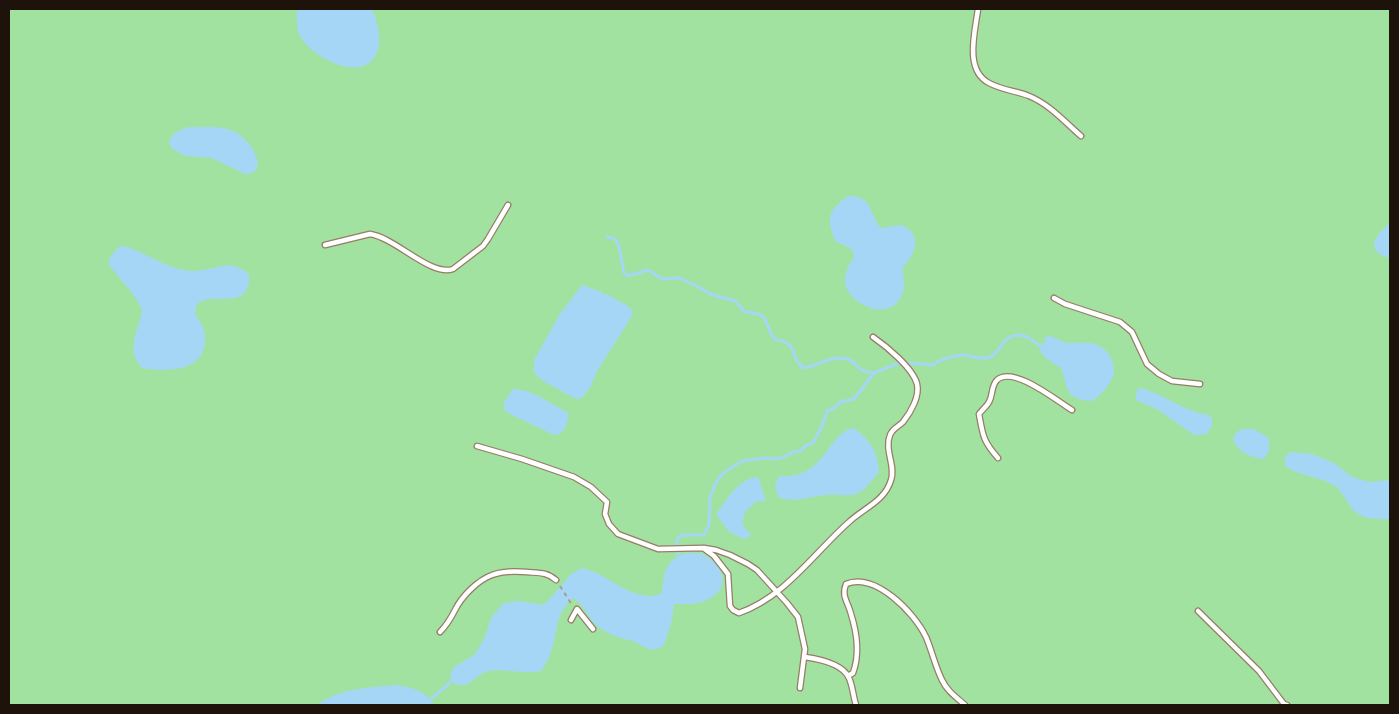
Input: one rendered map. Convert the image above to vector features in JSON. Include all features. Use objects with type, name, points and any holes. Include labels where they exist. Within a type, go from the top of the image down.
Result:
[{"type":"lane","points":[[978,9],[974,56],[978,75],[990,84],[1029,96],[1038,101],[1080,136]]},
{"type":"lane","points":[[325,245],[370,234],[377,235],[402,247],[428,265],[449,271],[482,246],[492,233],[508,204]]},
{"type":"lane","points":[[1054,298],[1065,304],[1120,322],[1132,332],[1147,364],[1159,374],[1172,382],[1200,384]]},
{"type":"lane","points":[[702,548],[714,556],[728,574],[730,606],[739,613],[750,609],[776,592],[849,522],[881,498],[892,480],[889,437],[910,411],[917,397],[917,384],[899,360],[874,337]]},
{"type":"lane","points":[[998,458],[983,437],[979,414],[989,402],[994,384],[998,379],[1004,376],[1028,382],[1072,410]]},
{"type":"lane","points":[[478,446],[574,477],[591,487],[606,502],[605,514],[609,524],[618,534],[658,549],[702,548],[716,550],[730,555],[757,570],[788,603],[798,617],[805,656],[800,688]]},
{"type":"lane","points":[[440,632],[466,595],[475,586],[492,575],[520,572],[539,573],[549,574],[556,580]]},
{"type":"lane","points":[[848,676],[853,673],[858,650],[852,616],[843,592],[846,584],[852,581],[864,582],[883,590],[908,611],[925,636],[941,680],[947,689],[965,705]]},
{"type":"lane","points":[[571,620],[577,609],[593,630]]},
{"type":"lane","points":[[1198,611],[1260,671],[1284,704],[1287,705]]},
{"type":"lane","points":[[805,656],[819,659],[840,668],[848,676],[856,705]]},
{"type":"path","points":[[556,580],[573,607]]},
{"type":"green space","points":[[9,9],[1390,9],[1390,705],[9,705]]},
{"type":"water","points":[[297,9],[372,9],[378,25],[379,40],[377,52],[372,60],[364,66],[338,65],[322,57],[313,51],[300,36],[297,26]]},
{"type":"water","points":[[189,127],[218,127],[235,132],[247,141],[252,148],[258,162],[257,168],[253,172],[245,174],[212,158],[186,156],[172,149],[169,142],[172,136]]},
{"type":"water","points":[[848,196],[862,199],[866,202],[881,228],[901,225],[912,233],[915,239],[914,250],[903,267],[903,293],[895,305],[886,309],[868,307],[859,303],[847,289],[846,275],[854,257],[852,249],[835,241],[830,221],[836,206]]},
{"type":"water","points":[[1390,222],[1390,258],[1379,253],[1374,243]]},
{"type":"water","points":[[124,246],[175,268],[193,271],[222,266],[235,266],[249,274],[248,286],[244,293],[238,297],[204,300],[197,304],[195,314],[204,329],[205,342],[201,355],[194,363],[180,368],[156,370],[142,368],[137,360],[134,353],[134,339],[142,309],[133,294],[109,265],[109,259],[117,248]]},
{"type":"water","points":[[582,285],[602,292],[604,295],[607,294],[631,308],[632,316],[597,371],[591,386],[582,398],[576,399],[543,381],[534,373],[534,360],[560,314]]},
{"type":"water","points":[[1049,335],[1067,343],[1095,344],[1100,346],[1110,356],[1114,370],[1112,379],[1092,401],[1076,398],[1072,395],[1067,388],[1061,368],[1047,359],[1040,350],[1040,346],[1047,340],[1043,340]]},
{"type":"water","points":[[1141,388],[1182,407],[1209,415],[1212,419],[1212,426],[1207,434],[1194,435],[1157,409],[1136,400],[1136,393]]},
{"type":"water","points":[[513,389],[527,391],[567,412],[569,416],[563,431],[558,435],[554,435],[508,413],[504,409],[504,402]]},
{"type":"water","points":[[854,428],[865,437],[877,458],[879,472],[866,488],[856,494],[849,495],[825,495],[796,500],[778,497],[775,485],[779,476],[795,475],[807,470],[817,463],[837,438],[845,431]]},
{"type":"water","points":[[1241,429],[1254,429],[1269,438],[1269,452],[1263,459],[1253,457],[1241,451],[1235,444],[1233,439]]},
{"type":"water","points":[[1292,452],[1312,454],[1334,463],[1352,477],[1369,482],[1390,480],[1390,519],[1364,517],[1351,507],[1343,494],[1332,484],[1296,472],[1285,466],[1287,454]]},
{"type":"water","points":[[758,477],[766,501],[757,501],[745,512],[742,523],[747,531],[752,534],[745,539],[729,532],[716,514],[738,486]]},
{"type":"water","points":[[686,553],[702,554],[709,558],[719,569],[723,582],[716,594],[705,601],[692,604],[674,604],[671,624],[664,645],[659,648],[649,649],[605,631],[593,622],[580,604],[573,598],[562,611],[552,649],[541,671],[490,671],[480,675],[470,683],[461,685],[455,684],[450,676],[453,668],[475,654],[484,639],[492,616],[504,603],[519,601],[542,605],[549,600],[571,574],[582,568],[597,573],[637,594],[654,596],[662,593],[665,573],[670,563]]},
{"type":"water","points":[[395,685],[418,690],[427,696],[434,705],[317,705],[326,699],[344,692]]},
{"type":"waterway","points":[[607,237],[615,239],[619,246],[624,273],[628,276],[648,270],[662,279],[679,278],[710,294],[735,301],[745,312],[759,314],[764,317],[772,336],[776,340],[783,341],[791,346],[797,361],[803,368],[832,359],[844,358],[852,361],[863,371],[874,373]]},
{"type":"waterway","points":[[909,363],[933,365],[947,358],[963,355],[979,358],[990,357],[1009,338],[1020,335],[1025,336],[1040,346]]},
{"type":"waterway","points":[[677,546],[677,539],[682,535],[704,535],[709,525],[710,498],[715,484],[723,473],[742,461],[764,458],[776,459],[801,451],[805,446],[813,443],[823,424],[827,411],[835,408],[840,402],[854,399],[874,373],[899,363]]},
{"type":"waterway","points":[[431,699],[453,680]]}]
